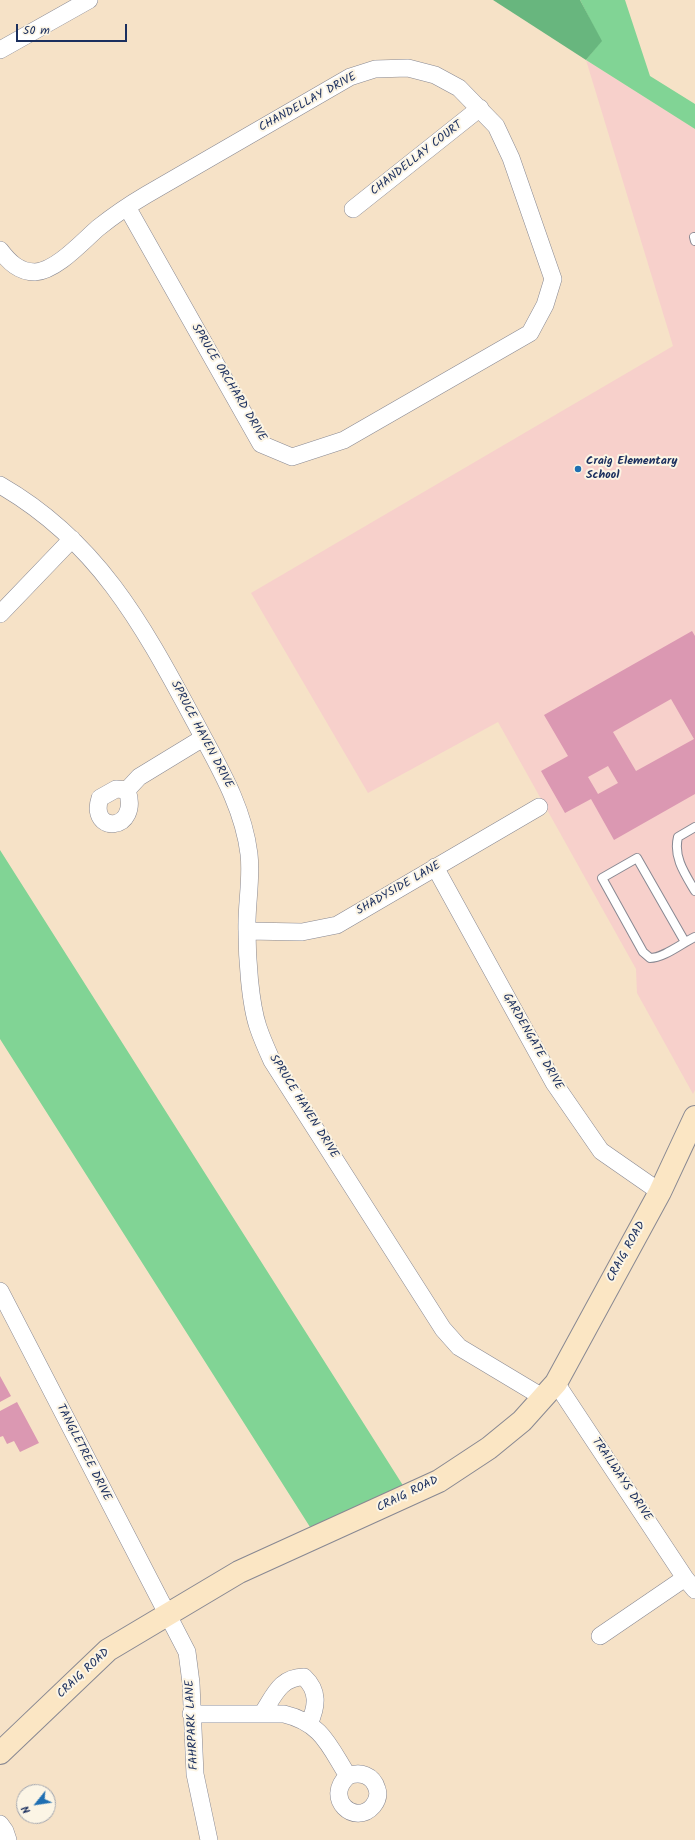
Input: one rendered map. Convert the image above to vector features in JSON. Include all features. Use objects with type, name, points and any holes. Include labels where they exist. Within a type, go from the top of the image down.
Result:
[{"type":"main road","name":"CRAIG ROAD","points":[[0,1753],[108,1650],[239,1572],[402,1499],[445,1477],[490,1448],[522,1421],[550,1390],[660,1192],[695,1117]]},
{"type":"street","points":[[0,50],[85,1]]},
{"type":"street","name":"CHANDELLAY DRIVE","points":[[0,250],[16,267],[26,271],[36,272],[47,269],[66,256],[127,207],[350,77],[375,69],[408,68],[435,75],[458,88],[480,108],[496,126],[511,158],[553,279],[545,305],[530,333]]},
{"type":"street","name":"CHANDELLAY COURT","points":[[353,209],[480,108]]},
{"type":"street","name":"SPRUCE ORCHARD DRIVE","points":[[127,207],[261,444],[292,457],[344,440],[530,333]]},
{"type":"street","name":"SPRUCE HAVEN DRIVE","points":[[0,485],[42,514],[94,561],[136,617],[225,776],[241,818],[249,855],[247,931],[250,979],[257,1026],[272,1061],[443,1329],[459,1347],[550,1390]]},
{"type":"street","points":[[0,614],[72,540]]},
{"type":"street","points":[[127,790],[139,777],[204,738]]},
{"type":"street","name":"SHADYSIDE LANE","points":[[247,931],[302,932],[337,925],[539,807]]},
{"type":"street","name":"GARDENGATE DRIVE","points":[[435,868],[554,1083],[600,1151],[660,1192]]},
{"type":"street","name":"TANGLETREE DRIVE","points":[[0,1291],[167,1615]]},
{"type":"street","name":"TRAILWAYS DRIVE","points":[[550,1390],[690,1584],[600,1636]]},
{"type":"street","name":"FAHRPARK LANE","points":[[167,1615],[187,1652],[191,1684],[191,1714],[195,1774],[209,1840]]},
{"type":"street","points":[[262,1714],[286,1680],[295,1677],[304,1677],[312,1685],[316,1698],[313,1714],[309,1724]]},
{"type":"street","points":[[191,1714],[284,1714],[296,1717],[309,1724],[323,1737],[348,1776]]},
{"type":"street","points":[[0,1824],[5,1831],[8,1840]]},
{"type":"lane","points":[[695,827],[678,837],[676,847],[681,867],[695,891]]},
{"type":"lane","points":[[685,942],[637,858],[602,878],[644,952],[650,958],[656,958],[685,942],[695,936]]},
{"type":"shaded area","name":"Craig Elementary School","points":[[586,60],[695,129],[695,1090],[693,1094],[637,993],[636,969],[498,722],[368,793],[251,593],[673,346]]},
{"type":"green space","points":[[493,0],[580,0],[602,41],[586,60]]},
{"type":"green space","points":[[580,0],[625,0],[650,76],[695,104],[695,129],[586,60],[601,41]]},
{"type":"green space","points":[[0,850],[404,1487],[310,1527],[0,1039]]},
{"type":"building","points":[[692,631],[695,636],[695,794],[614,840],[591,799],[565,813],[541,771],[568,756],[544,715]],"holes":[[[671,699],[694,739],[636,771],[613,732]],[[608,766],[618,783],[598,794],[588,777]]]},
{"type":"building","points":[[0,1376],[11,1396],[0,1402]]},
{"type":"building","points":[[17,1402],[39,1443],[20,1452],[14,1441],[7,1444],[3,1436],[0,1437],[0,1411]]},
{"type":"place","name":"Craig Elementary School","points":[[578,469]]}]
